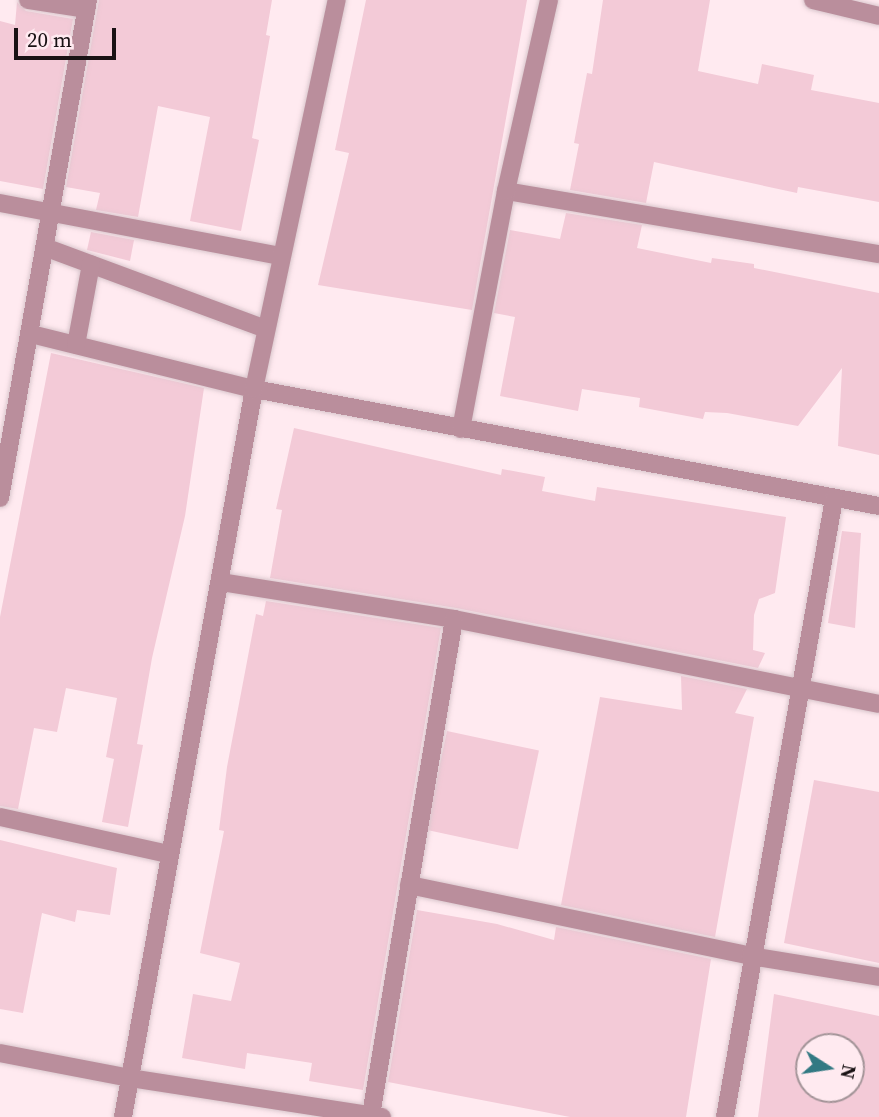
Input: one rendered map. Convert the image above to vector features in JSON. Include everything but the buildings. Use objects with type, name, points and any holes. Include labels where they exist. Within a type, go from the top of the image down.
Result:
[{"type":"street","points":[[0,498],[47,248],[87,4],[28,0]]},
{"type":"street","points":[[123,1117],[167,854],[221,582],[254,389],[337,0]]},
{"type":"street","points":[[461,429],[506,191],[549,0]]},
{"type":"street","points":[[813,0],[879,16]]},
{"type":"street","points":[[506,191],[879,254]]},
{"type":"street","points":[[0,203],[281,256]]},
{"type":"street","points":[[47,248],[266,329]]},
{"type":"street","points":[[76,345],[90,264]]},
{"type":"street","points":[[31,334],[254,389],[879,506]]},
{"type":"street","points":[[725,1117],[797,691],[834,499]]},
{"type":"street","points":[[221,582],[454,619],[797,691],[879,704]]},
{"type":"street","points":[[0,1053],[130,1078],[376,1116],[409,885],[454,619]]},
{"type":"street","points":[[0,817],[167,854]]},
{"type":"street","points":[[409,885],[751,956],[879,977]]}]
